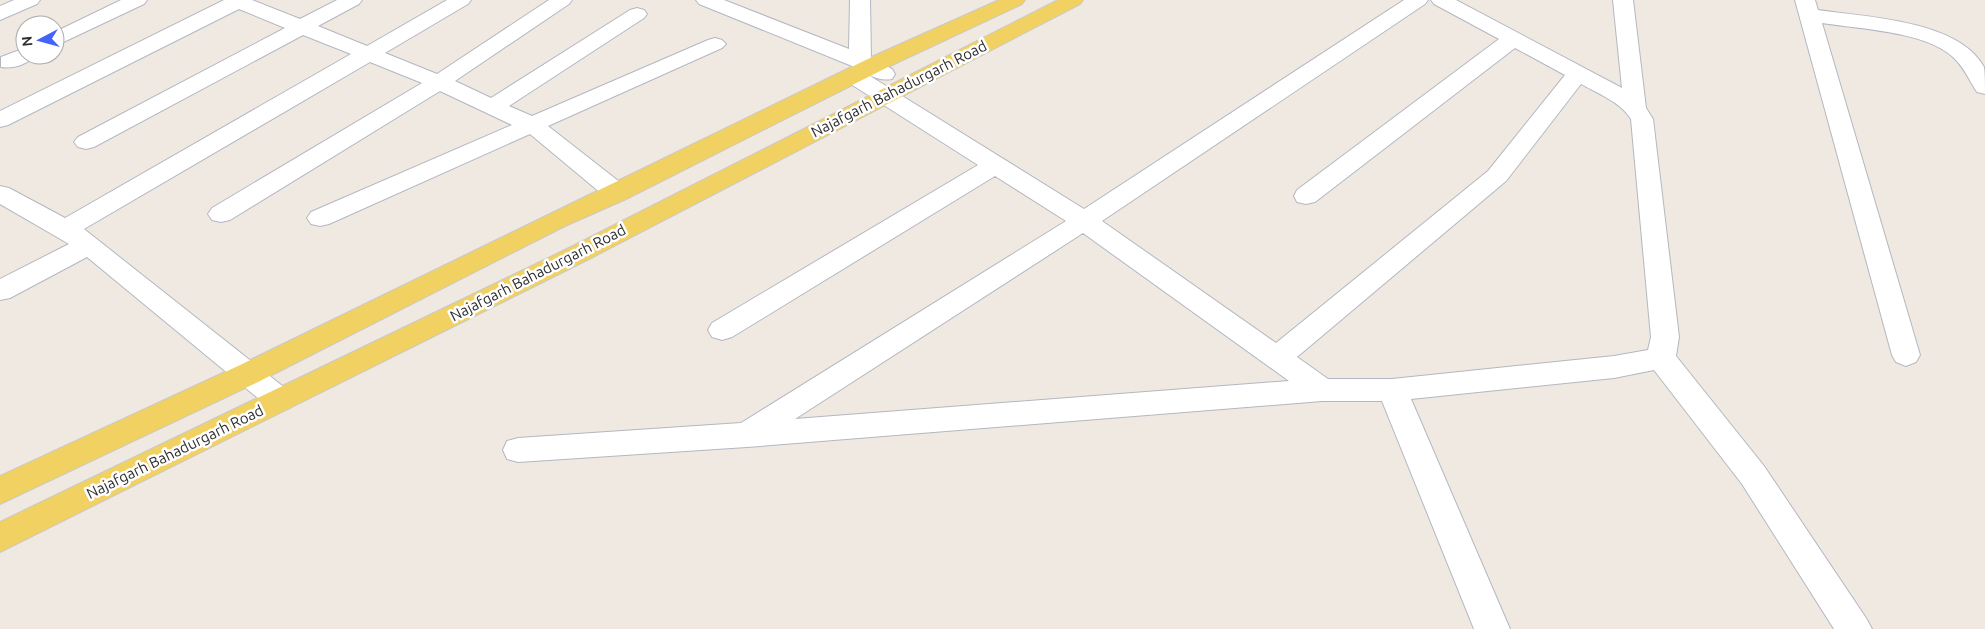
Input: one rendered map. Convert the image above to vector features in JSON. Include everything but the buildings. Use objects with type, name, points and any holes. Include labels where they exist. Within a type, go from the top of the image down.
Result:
[{"type":"main road","name":"Najafgarh Bahadurgarh Road","points":[[0,491],[248,374],[556,220],[617,193],[862,68],[1015,0]]},
{"type":"main road","name":"Najafgarh Bahadurgarh Road","points":[[0,538],[580,253],[1073,0]]},
{"type":"street","points":[[0,14],[30,0]]},
{"type":"street","points":[[65,35],[137,0]]},
{"type":"street","points":[[86,142],[352,0]]},
{"type":"street","points":[[65,229],[461,0]]},
{"type":"street","points":[[221,214],[439,82],[562,0]]},
{"type":"street","points":[[706,0],[751,9],[862,68],[895,90],[995,165],[1084,221],[1322,390]]},
{"type":"street","points":[[860,0],[862,68]]},
{"type":"street","points":[[747,435],[1084,221],[1418,0]]},
{"type":"street","points":[[1441,0],[1620,96],[1635,108],[1642,119],[1665,337],[1660,358]]},
{"type":"street","points":[[1623,0],[1635,108]]},
{"type":"street","points":[[0,120],[236,1],[303,26],[439,82],[532,124],[617,193]]},
{"type":"street","points":[[1906,355],[1807,8],[1923,34],[1942,41],[1955,47],[1971,63],[1985,87]]},
{"type":"street","points":[[493,106],[636,14]]},
{"type":"street","points":[[1306,196],[1513,39]]},
{"type":"street","points":[[320,218],[716,44]]},
{"type":"street","points":[[1276,359],[1497,176],[1578,74]]},
{"type":"street","points":[[722,330],[995,165]]},
{"type":"street","points":[[0,194],[65,229],[88,245],[280,400]]},
{"type":"street","points":[[0,291],[88,245]]},
{"type":"street","points":[[518,450],[747,435],[1322,390],[1392,390],[1614,367],[1660,358]]},
{"type":"street","points":[[1660,358],[1752,475],[1854,629]]},
{"type":"street","points":[[1392,390],[1492,629]]}]
